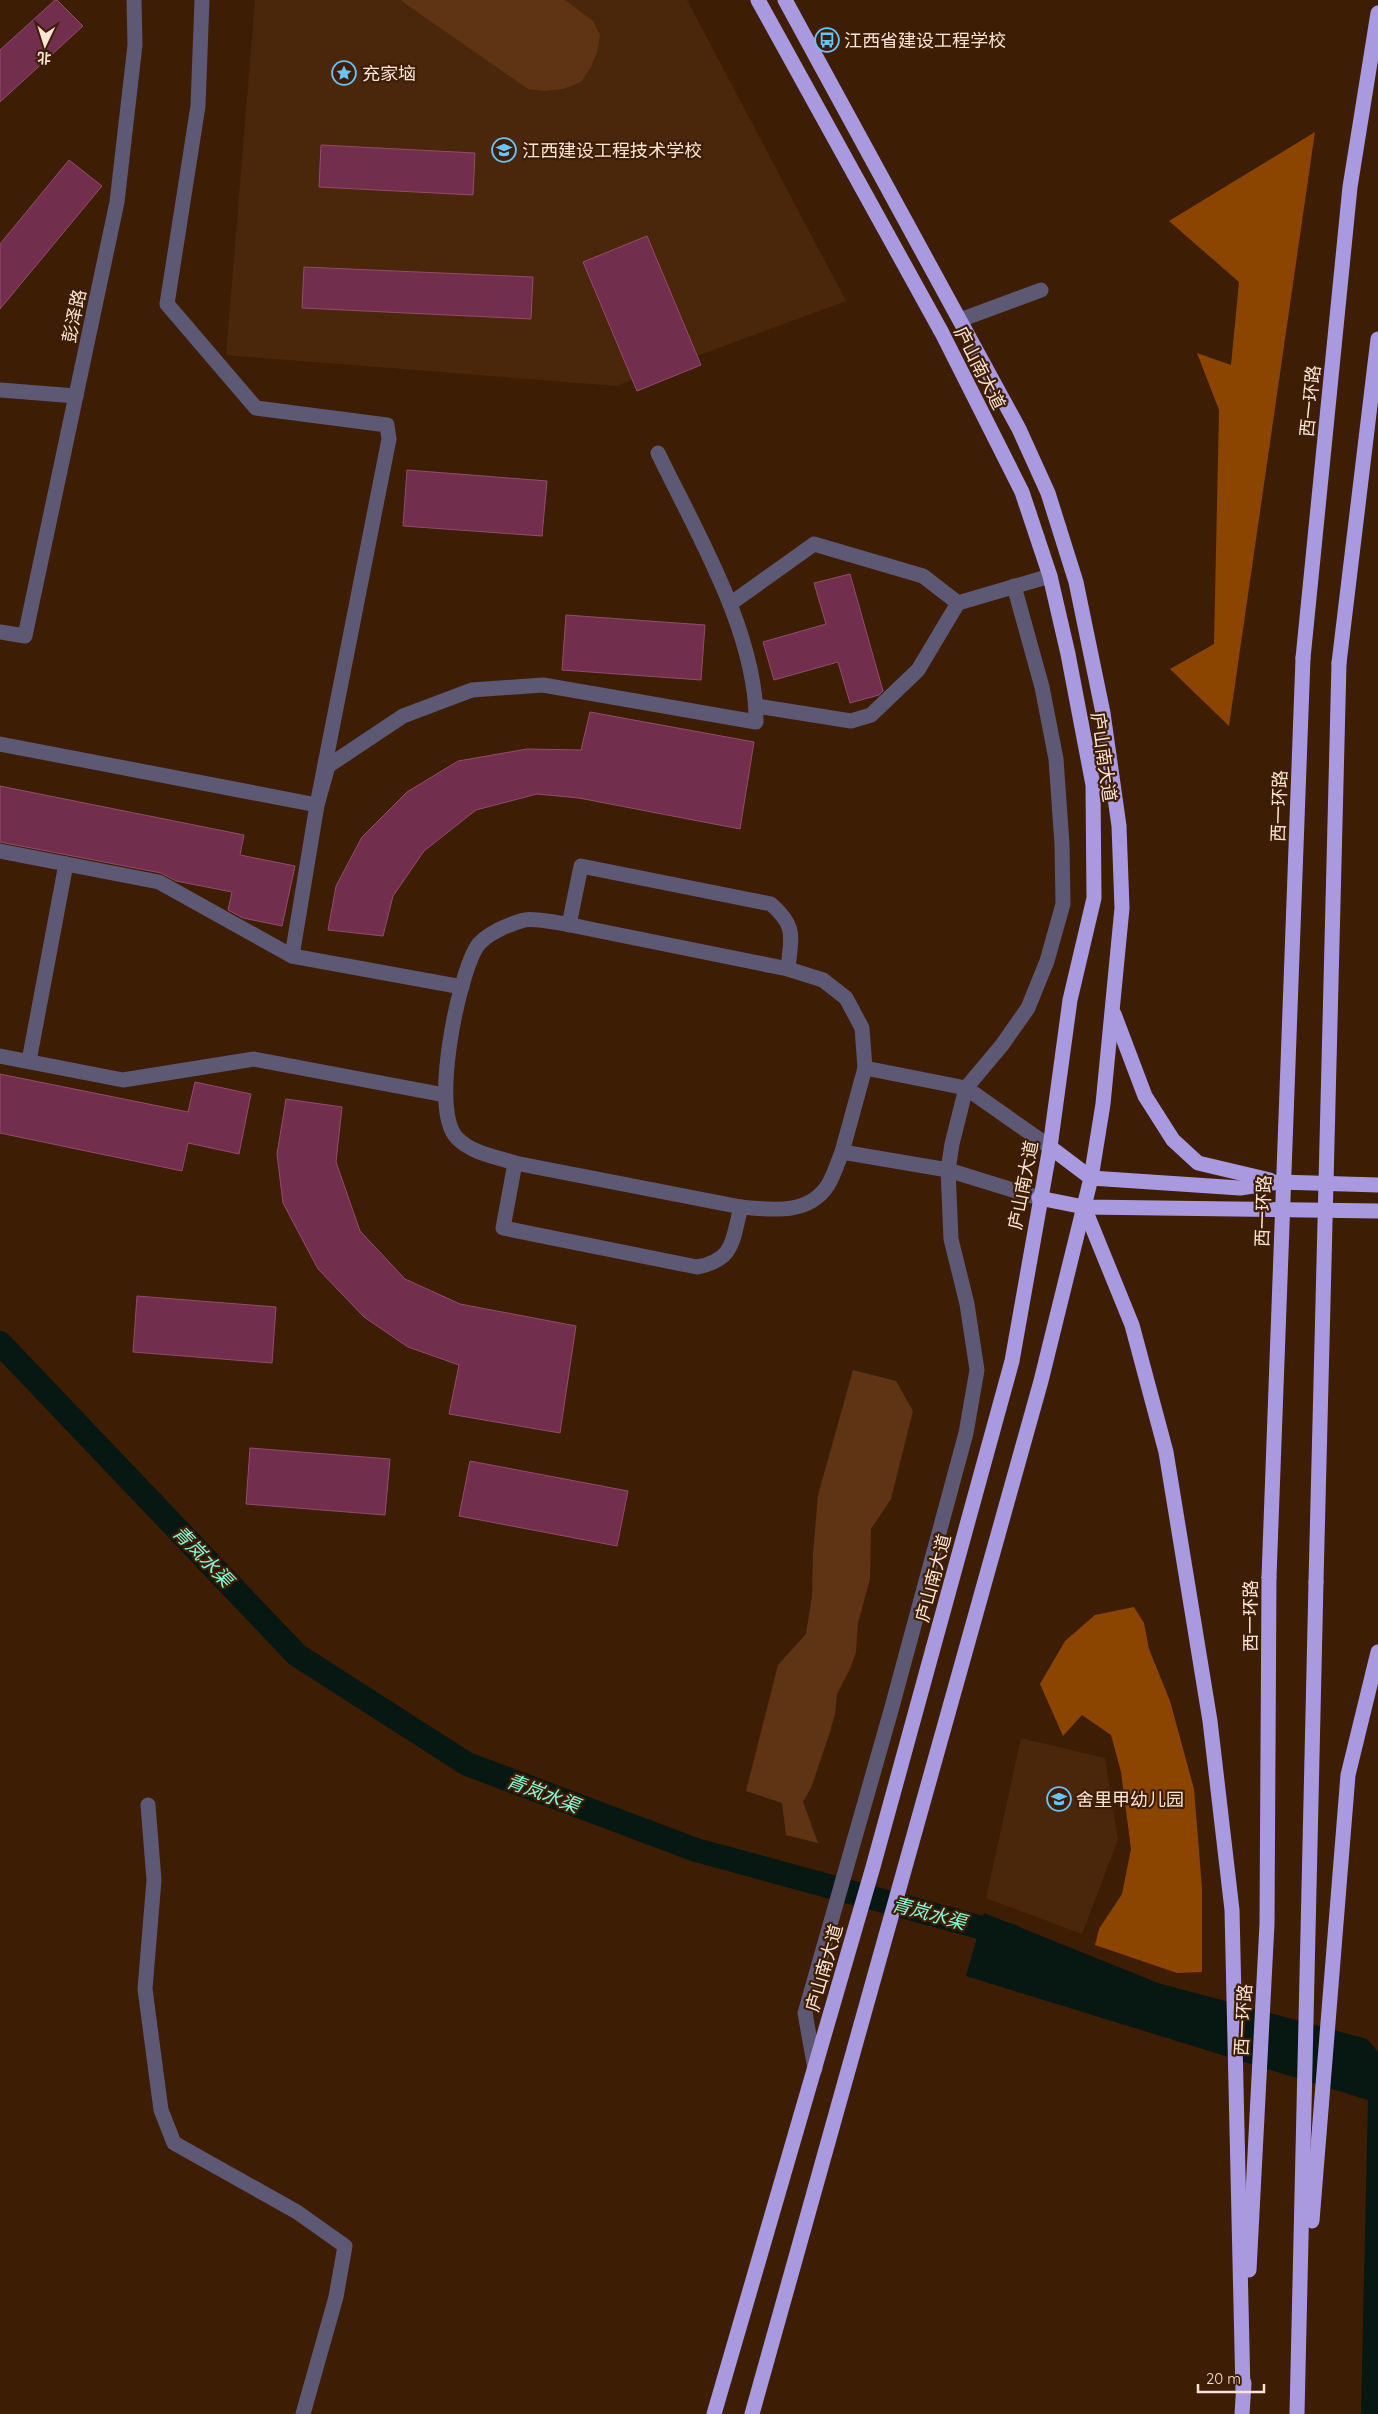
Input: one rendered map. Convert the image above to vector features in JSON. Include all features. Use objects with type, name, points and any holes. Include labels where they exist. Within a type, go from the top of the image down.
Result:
[{"type":"highway","name":"庐山南大道","points":[[714,2414],[852,1942],[1012,1361],[1039,1198],[1050,1147],[1070,1000],[1094,898],[1093,785],[1068,654],[1050,576],[1022,492],[946,342],[758,0]]},
{"type":"highway","name":"庐山南大道","points":[[752,2414],[1041,1381],[1084,1207],[1103,1104],[1122,908],[1120,826],[1103,713],[1076,582],[1048,493],[1018,429],[960,320],[785,0]]},
{"type":"highway","name":"西一环路","points":[[1242,2414],[1267,1924],[1268,1577],[1303,658],[1350,187],[1378,13]]},
{"type":"highway","points":[[1299,2382],[1316,1582],[1339,663],[1378,339]]},
{"type":"highway","points":[[1113,1011],[1145,1096],[1173,1140],[1198,1163],[1278,1182]]},
{"type":"highway","points":[[1050,1147],[1090,1178],[1240,1188],[1278,1182],[1378,1185]]},
{"type":"highway","points":[[1039,1198],[1084,1207],[1378,1211]]},
{"type":"highway","points":[[1084,1207],[1132,1325],[1166,1452],[1210,1721],[1232,1910],[1243,2392]]},
{"type":"highway","points":[[1297,2414],[1348,1775],[1378,1652]]},
{"type":"street","name":"彭泽路","points":[[0,632],[25,636],[76,396],[117,202],[135,45],[134,0]]},
{"type":"street","points":[[202,0],[198,106],[167,304],[256,408],[387,425],[389,439],[317,806],[292,956]]},
{"type":"street","points":[[960,320],[1041,290]]},
{"type":"street","points":[[0,390],[76,396]]},
{"type":"street","points":[[317,806],[328,766],[403,716],[472,690],[543,685],[756,722],[756,706],[748,659],[730,604],[658,453]]},
{"type":"street","points":[[730,604],[814,544],[923,576],[958,603]]},
{"type":"street","points":[[756,706],[851,721],[871,715],[918,670],[958,603],[1050,576]]},
{"type":"street","points":[[815,2069],[805,2014],[966,1433],[976,1370],[967,1304],[952,1239],[948,1170],[952,1144],[966,1088],[1002,1045],[1028,1008],[1047,961],[1062,904],[1062,844],[1056,759],[1042,687],[1014,586]]},
{"type":"street","points":[[0,744],[317,806]]},
{"type":"street","points":[[0,851],[159,882],[292,956],[462,987]]},
{"type":"street","points":[[28,1061],[66,864]]},
{"type":"street","points":[[569,925],[580,866],[619,873],[771,904],[785,917],[791,933],[788,969]]},
{"type":"street","points":[[527,919],[569,925],[788,969],[823,980],[846,998],[862,1028],[865,1068],[842,1152],[827,1186],[807,1205],[776,1210],[741,1207],[515,1163],[481,1152],[456,1137],[445,1109],[446,1065],[462,987],[476,946],[499,929],[527,919]]},
{"type":"street","points":[[0,1056],[123,1080],[254,1059],[445,1094]]},
{"type":"street","points":[[865,1068],[966,1088],[1050,1147]]},
{"type":"street","points":[[842,1152],[948,1170],[1039,1198]]},
{"type":"street","points":[[515,1163],[503,1228],[697,1267],[714,1264],[729,1252],[741,1207]]},
{"type":"street","points":[[148,1805],[154,1880],[145,1989],[161,2110],[174,2143],[297,2212],[345,2246],[336,2297],[303,2414]]},
{"type":"shaded area","name":"江西建设工程技术学校","points":[[255,0],[687,0],[846,301],[616,386],[226,355]]},
{"type":"shaded area","points":[[400,0],[565,0],[593,21],[600,35],[597,52],[591,67],[581,82],[563,89],[545,91],[528,89]]},
{"type":"shaded area","points":[[1315,132],[1229,726],[1170,669],[1214,644],[1219,410],[1197,353],[1231,365],[1239,282],[1169,221]]},
{"type":"shaded area","points":[[853,1370],[896,1381],[913,1411],[891,1499],[871,1529],[870,1579],[858,1623],[856,1652],[850,1669],[837,1694],[835,1714],[829,1735],[811,1788],[803,1802],[818,1843],[786,1835],[782,1803],[746,1791],[778,1665],[806,1634],[812,1596],[818,1495]]},
{"type":"shaded area","points":[[1134,1607],[1144,1623],[1149,1649],[1170,1701],[1194,1789],[1202,1888],[1202,1972],[1177,1973],[1095,1945],[1099,1929],[1122,1894],[1131,1849],[1121,1772],[1111,1735],[1082,1715],[1063,1736],[1040,1684],[1065,1641],[1095,1615]]},
{"type":"shaded area","name":"舍里甲幼儿园","points":[[1021,1738],[1105,1758],[1118,1840],[1082,1934],[986,1898]]},
{"type":"shaded area","points":[[984,1913],[1158,1983],[1367,2039],[1378,2052],[1378,2414],[1361,2414],[1368,2100],[966,1976]]},
{"type":"building","points":[[55,0],[83,26],[0,102],[0,50]]},
{"type":"building","points":[[321,145],[475,153],[473,195],[319,187]]},
{"type":"building","points":[[69,160],[102,186],[0,309],[0,244]]},
{"type":"building","points":[[647,236],[701,365],[637,391],[583,262]]},
{"type":"building","points":[[304,267],[533,277],[531,319],[302,308]]},
{"type":"building","points":[[407,470],[547,481],[542,536],[403,526]]},
{"type":"building","points":[[850,574],[883,691],[879,695],[850,703],[838,662],[774,680],[763,642],[826,624],[814,583]]},
{"type":"building","points":[[566,615],[705,625],[701,680],[562,670]]},
{"type":"building","points":[[590,712],[754,742],[740,829],[579,798],[537,794],[476,810],[424,851],[393,896],[383,936],[328,930],[336,886],[362,837],[407,792],[458,761],[527,749],[581,750]]},
{"type":"building","points":[[0,786],[244,835],[240,855],[295,866],[282,926],[243,918],[228,910],[232,892],[176,881],[161,873],[0,842]]},
{"type":"building","points":[[0,1074],[188,1112],[195,1082],[251,1094],[239,1154],[188,1143],[182,1171],[0,1133]]},
{"type":"building","points":[[286,1099],[342,1107],[336,1162],[360,1231],[405,1279],[460,1304],[576,1326],[560,1433],[449,1414],[459,1365],[408,1347],[364,1317],[318,1269],[283,1203],[277,1154]]},
{"type":"building","points":[[137,1296],[276,1307],[272,1363],[133,1352]]},
{"type":"building","points":[[250,1448],[390,1459],[385,1515],[246,1504]]},
{"type":"building","points":[[470,1461],[628,1491],[617,1546],[459,1516]]},
{"type":"waterway","name":"青岚水渠","points":[[0,1343],[297,1655],[467,1764],[696,1850],[1012,1936]]},
{"type":"place","name":"江西省建设工程学校","points":[[827,40]]},
{"type":"place","name":"充家垴","points":[[344,73]]},
{"type":"place","name":"江西建设工程技术学校","points":[[504,150]]},
{"type":"place","name":"舍里甲幼儿园","points":[[1059,1799]]}]
